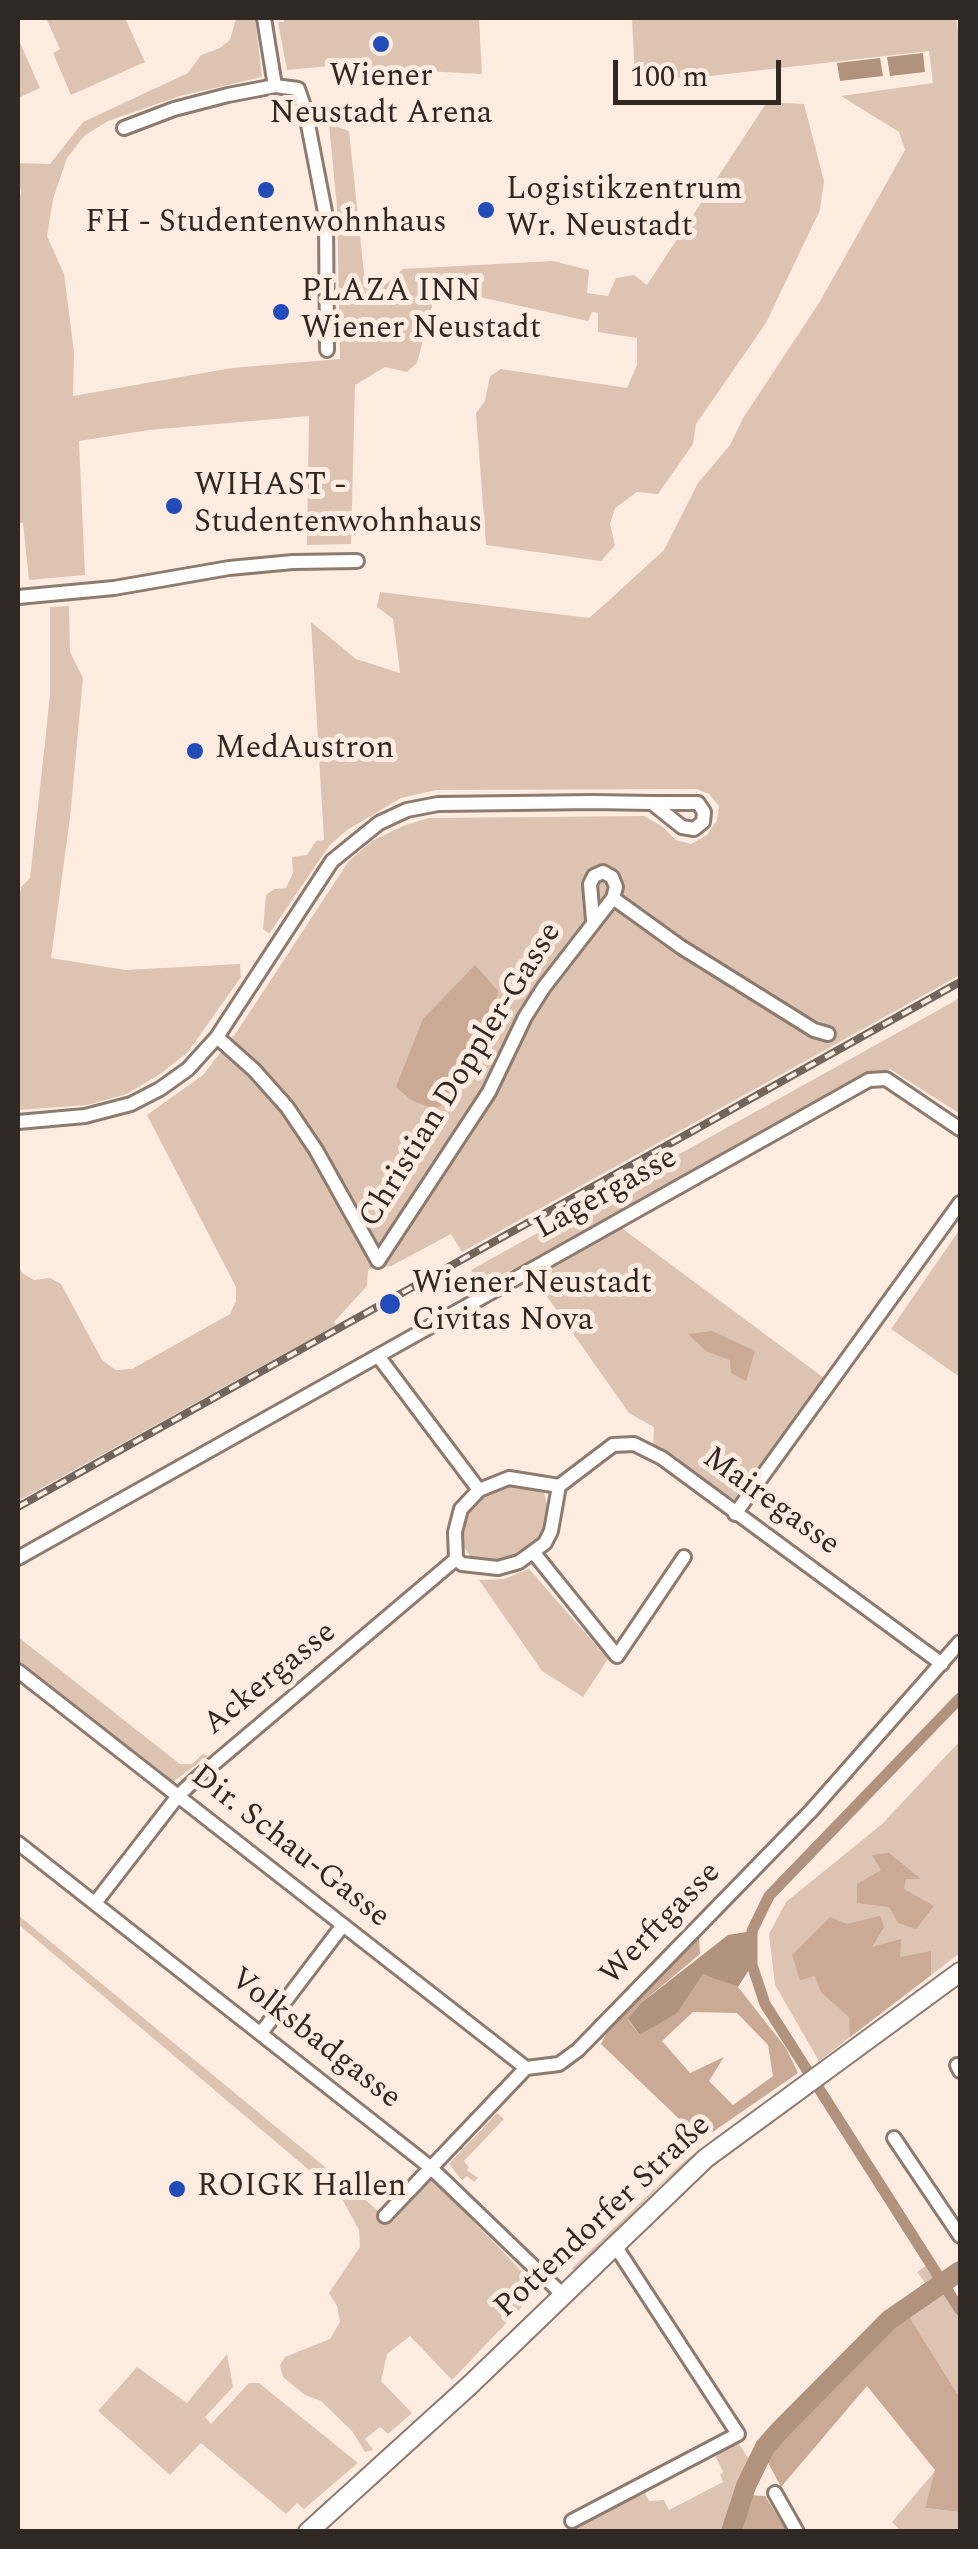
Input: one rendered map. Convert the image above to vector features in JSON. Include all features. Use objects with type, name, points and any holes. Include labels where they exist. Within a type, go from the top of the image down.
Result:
[{"type":"main road","name":"Pottendorfer Straße","points":[[308,2532],[470,2385],[706,2158],[960,1972]]},
{"type":"street","points":[[264,18],[275,86]]},
{"type":"street","points":[[124,128],[192,104],[275,86],[298,89],[326,217],[327,350]]},
{"type":"street","points":[[18,597],[114,588],[229,568],[357,560]]},
{"type":"street","points":[[18,1122],[85,1116],[131,1104],[188,1069],[217,1038],[332,860],[379,823],[407,810],[438,804],[652,803]]},
{"type":"street","name":"Christian Doppler-Gasse","points":[[217,1038],[254,1070],[286,1107],[316,1150],[378,1261],[488,1092],[524,1017],[613,898],[616,888],[612,877],[603,872],[594,876],[590,884],[593,920]]},
{"type":"street","name":"Christian Doppler-Gasse","points":[[613,898],[681,947],[814,1030],[828,1034]]},
{"type":"street","name":"Lagergasse","points":[[18,1558],[869,1080],[886,1079],[960,1129]]},
{"type":"street","points":[[735,1514],[960,1203]]},
{"type":"street","points":[[378,1356],[478,1490]]},
{"type":"street","name":"Mairegasse","points":[[558,1486],[612,1446],[634,1444],[662,1458],[942,1664]]},
{"type":"street","points":[[508,1478],[558,1486],[552,1531],[534,1553],[498,1568],[462,1564],[456,1559],[455,1532],[461,1509],[478,1490],[508,1478]]},
{"type":"street","points":[[534,1553],[618,1656],[684,1556]]},
{"type":"street","name":"Ackergasse","points":[[95,1902],[178,1796],[456,1559]]},
{"type":"street","name":"Werftgasse","points":[[385,2216],[526,2068],[559,2064],[578,2050],[811,1810],[960,1642]]},
{"type":"street","name":"Dir. Schau-Gasse","points":[[18,1671],[526,2068]]},
{"type":"street","name":"Volksbadgasse","points":[[18,1843],[430,2167],[563,2295]]},
{"type":"street","points":[[261,2033],[343,1925]]},
{"type":"street","points":[[894,2138],[960,2236]]},
{"type":"street","points":[[572,2520],[738,2434],[614,2244]]},
{"type":"street","points":[[775,2493],[797,2532]]},
{"type":"shaded area","points":[[46,18],[125,18],[145,62],[71,95],[53,53],[60,49]]},
{"type":"shaded area","points":[[236,18],[255,18],[262,77],[180,96],[108,121],[84,136],[67,158],[53,199],[47,236],[64,274],[74,352],[73,396],[232,368],[340,359],[337,207],[329,124],[349,131],[365,283],[386,284],[403,269],[553,261],[589,270],[587,293],[608,296],[616,278],[634,275],[647,285],[767,102],[804,104],[824,181],[820,210],[766,323],[696,424],[693,444],[658,494],[637,492],[615,508],[610,524],[615,545],[601,561],[486,545],[476,413],[485,401],[490,376],[501,369],[627,388],[637,365],[637,338],[598,332],[598,313],[592,312],[588,321],[475,296],[434,299],[417,363],[407,372],[385,367],[355,385],[351,544],[307,545],[309,416],[149,430],[79,441],[85,575],[29,580],[23,523],[18,523],[18,163],[50,164],[83,122],[188,73],[201,55],[230,40]]},
{"type":"shaded area","name":"Wiener Neustadt Arena","points":[[284,18],[479,18],[482,74],[329,66],[287,70],[278,22],[284,22]]},
{"type":"shaded area","points":[[632,18],[956,18],[960,48],[960,975],[462,1252],[451,1234],[391,1266],[368,1269],[367,1286],[334,1322],[336,1325],[18,1501],[18,1264],[22,1273],[34,1280],[50,1278],[61,1284],[102,1360],[116,1370],[132,1369],[230,1314],[236,1301],[236,1287],[147,1115],[203,1075],[238,1030],[348,862],[372,841],[429,818],[644,816],[676,840],[691,844],[707,835],[717,820],[719,806],[709,794],[696,789],[436,790],[401,798],[347,830],[329,846],[269,934],[263,929],[266,895],[274,889],[286,888],[293,873],[292,857],[307,855],[316,841],[324,840],[311,622],[356,659],[400,673],[393,619],[377,607],[380,592],[589,618],[664,550],[698,483],[730,445],[743,418],[819,303],[905,150],[899,132],[841,96],[933,83],[929,51],[710,76],[635,80]]},
{"type":"shaded area","points":[[18,38],[40,88],[18,98]]},
{"type":"shaded area","points":[[923,53],[925,72],[890,76],[887,57]]},
{"type":"shaded area","points":[[880,58],[883,76],[840,81],[837,63]]},
{"type":"shaded area","points":[[69,606],[70,652],[83,678],[51,958],[125,970],[240,964],[241,977],[188,1052],[127,1094],[87,1105],[18,1110],[18,905],[21,887],[30,878],[45,743],[50,694],[50,607]]},
{"type":"shaded area","points":[[475,965],[498,991],[488,1037],[455,1097],[435,1109],[411,1100],[396,1087],[423,1019]]},
{"type":"shaded area","points":[[960,998],[960,1114],[890,1069],[615,1223],[828,1381],[743,1505],[653,1448],[654,1427],[629,1413],[524,1264],[481,1285],[471,1270]]},
{"type":"shaded area","points":[[960,1229],[960,1377],[891,1329]]},
{"type":"shaded area","points":[[712,1331],[755,1351],[746,1381],[731,1373],[730,1360],[706,1351],[688,1334]]},
{"type":"shaded area","points":[[509,1484],[538,1488],[544,1493],[548,1509],[542,1533],[524,1552],[501,1562],[472,1559],[462,1544],[466,1516],[484,1495]]},
{"type":"shaded area","points":[[529,1569],[608,1659],[583,1697],[542,1671],[479,1580],[504,1579]]},
{"type":"shaded area","points":[[18,1637],[180,1764],[192,1764],[203,1754],[208,1756],[170,1784],[18,1663]]},
{"type":"shaded area","points":[[960,1741],[960,1953],[819,2061],[775,1985],[769,1934],[786,1902],[882,1824]]},
{"type":"shaded area","points":[[889,1853],[921,1879],[906,1879],[904,1889],[934,1906],[916,1929],[898,1923],[889,1907],[857,1903],[857,1884],[881,1870],[872,1855]]},
{"type":"shaded area","points":[[18,1915],[392,2222],[432,2179],[539,2289],[452,2380],[410,2336],[387,2354],[381,2381],[412,2413],[388,2434],[380,2427],[365,2439],[373,2450],[365,2452],[352,2431],[321,2401],[305,2395],[283,2377],[280,2365],[285,2357],[330,2339],[340,2322],[329,2293],[360,2247],[359,2230],[341,2197],[18,1924]]},
{"type":"shaded area","points":[[880,1916],[884,1927],[872,1947],[901,1939],[900,1957],[931,1951],[931,1975],[850,2037],[849,2017],[821,1992],[815,1976],[800,1980],[792,1955],[830,1917],[847,1924]]},
{"type":"shaded area","points":[[752,1931],[752,1965],[738,1987],[703,1974],[677,2013],[640,2035],[628,2019],[641,2003],[728,1935]]},
{"type":"shaded area","points":[[699,1937],[700,1954],[641,2003],[628,2020],[640,2035],[676,2013],[703,1973],[738,1987],[786,2048],[798,2073],[701,2140],[601,2044],[607,2032]],"holes":[[[693,2012],[737,2013],[768,2045],[773,2076],[733,2105],[709,2081],[724,2057],[690,2073],[662,2041]]]},
{"type":"shaded area","points":[[497,2113],[504,2119],[464,2161],[467,2170],[478,2178],[474,2182],[467,2176],[462,2180],[449,2164]]},
{"type":"shaded area","points":[[726,2130],[665,2181],[575,2271],[572,2268],[682,2163]]},
{"type":"shaded area","points":[[927,2265],[960,2318],[960,2398],[905,2310],[934,2295],[917,2272]]},
{"type":"shaded area","points":[[905,2310],[960,2398],[960,2512],[925,2508],[935,2470],[867,2386],[781,2487],[765,2457]]},
{"type":"shaded area","points":[[227,2354],[233,2387],[205,2417],[211,2424],[249,2383],[259,2383],[358,2463],[304,2509],[297,2503],[286,2514],[201,2443],[170,2475],[98,2411],[137,2367],[187,2403]]},
{"type":"shaded area","points":[[739,2444],[752,2464],[729,2531],[565,2532],[645,2493],[649,2501],[664,2500],[669,2510],[723,2482],[718,2452]]},
{"type":"shaded area","points":[[935,2471],[925,2508],[960,2512],[960,2531],[901,2531],[892,2522]]},
{"type":"shaded area","points":[[747,2495],[765,2496],[787,2531],[736,2531]]},
{"type":"waterway","points":[[960,1698],[769,1896],[752,1931],[752,1965],[765,2004],[960,2310]]},
{"type":"waterway","points":[[731,2532],[746,2486],[765,2447],[889,2320],[960,2271]]},
{"type":"railway","points":[[18,1507],[960,982]]},
{"type":"place","name":"Wiener Neustadt Arena","points":[[381,44]]},
{"type":"place","name":"FH - Studentenwohnhaus","points":[[266,190]]},
{"type":"place","name":"Logistikzentrum Wr. Neustadt","points":[[486,210]]},
{"type":"place","name":"PLAZA INN Wiener Neustadt","points":[[281,312]]},
{"type":"place","name":"WIHAST - Studentenwohnhaus","points":[[174,506]]},
{"type":"place","name":"MedAustron","points":[[195,751]]},
{"type":"place","name":"Wiener Neustadt Civitas Nova","points":[[390,1304]]},
{"type":"place","name":"ROIGK Hallen","points":[[177,2189]]}]
